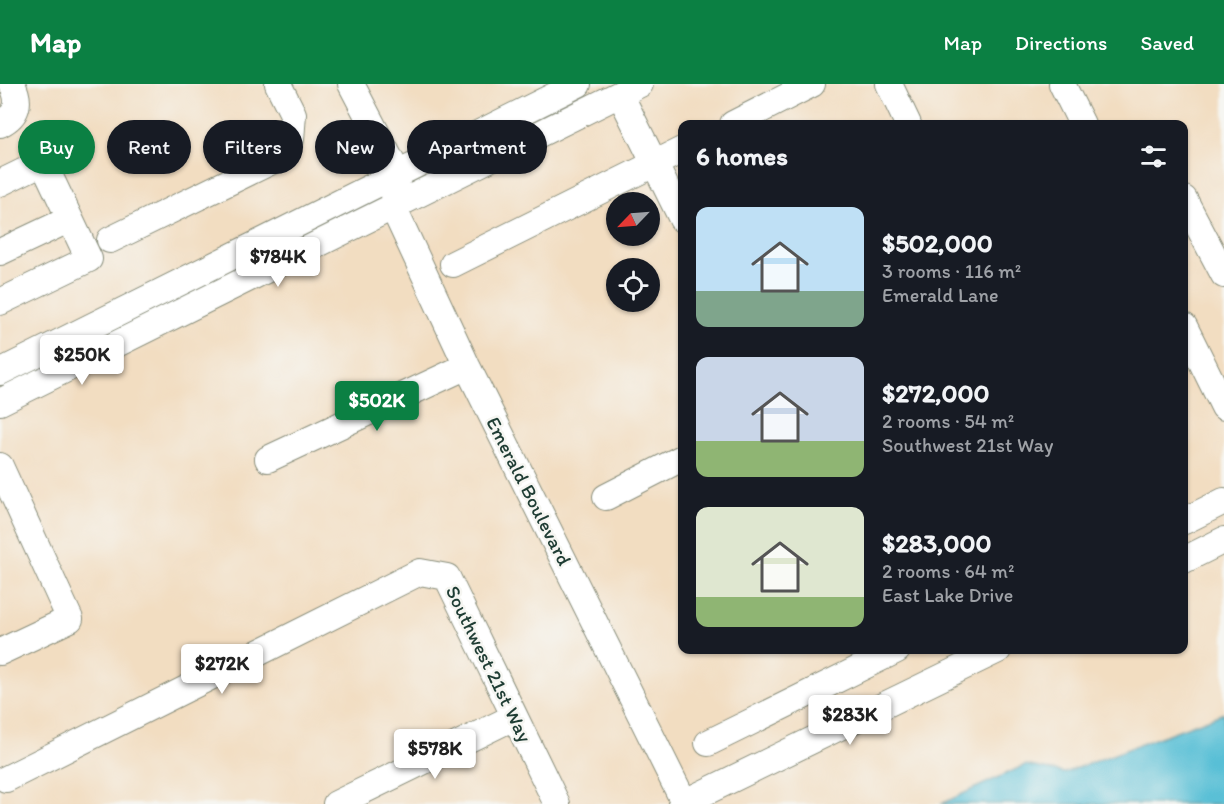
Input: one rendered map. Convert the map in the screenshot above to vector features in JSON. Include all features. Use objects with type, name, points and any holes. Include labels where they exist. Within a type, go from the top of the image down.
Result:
[{"type":"street","points":[[0,124],[11,118],[17,108],[16,93],[12,84]]},
{"type":"street","points":[[110,240],[276,159],[291,140],[293,114],[278,84]]},
{"type":"street","points":[[351,84],[399,174],[393,207]]},
{"type":"street","points":[[0,372],[578,84]]},
{"type":"street","points":[[741,120],[812,84]]},
{"type":"street","points":[[889,84],[906,120]]},
{"type":"street","points":[[1062,84],[1080,120]]},
{"type":"street","points":[[0,402],[630,89],[655,164],[678,211]]},
{"type":"street","points":[[453,264],[678,152]]},
{"type":"street","points":[[0,183],[43,162],[89,259],[0,302]]},
{"type":"street","points":[[1188,206],[1224,274]]},
{"type":"street","name":"Emerald Boulevard","points":[[393,207],[466,366],[683,803]]},
{"type":"street","points":[[0,252],[70,219]]},
{"type":"street","points":[[1188,334],[1224,407]]},
{"type":"street","points":[[268,459],[466,366]]},
{"type":"street","points":[[606,497],[678,460]]},
{"type":"street","points":[[0,466],[70,619],[0,651]]},
{"type":"street","points":[[1188,519],[1224,501]]},
{"type":"street","points":[[1188,558],[1224,540]]},
{"type":"street","name":"Southwest 21st Way","points":[[6,779],[420,572],[447,577],[557,804]]},
{"type":"street","points":[[708,743],[889,654]]},
{"type":"street","points":[[683,803],[990,654]]},
{"type":"street","points":[[336,804],[514,717]]},
{"type":"water","points":[[1224,713],[1224,804],[941,804],[1025,765],[1064,773]]}]
